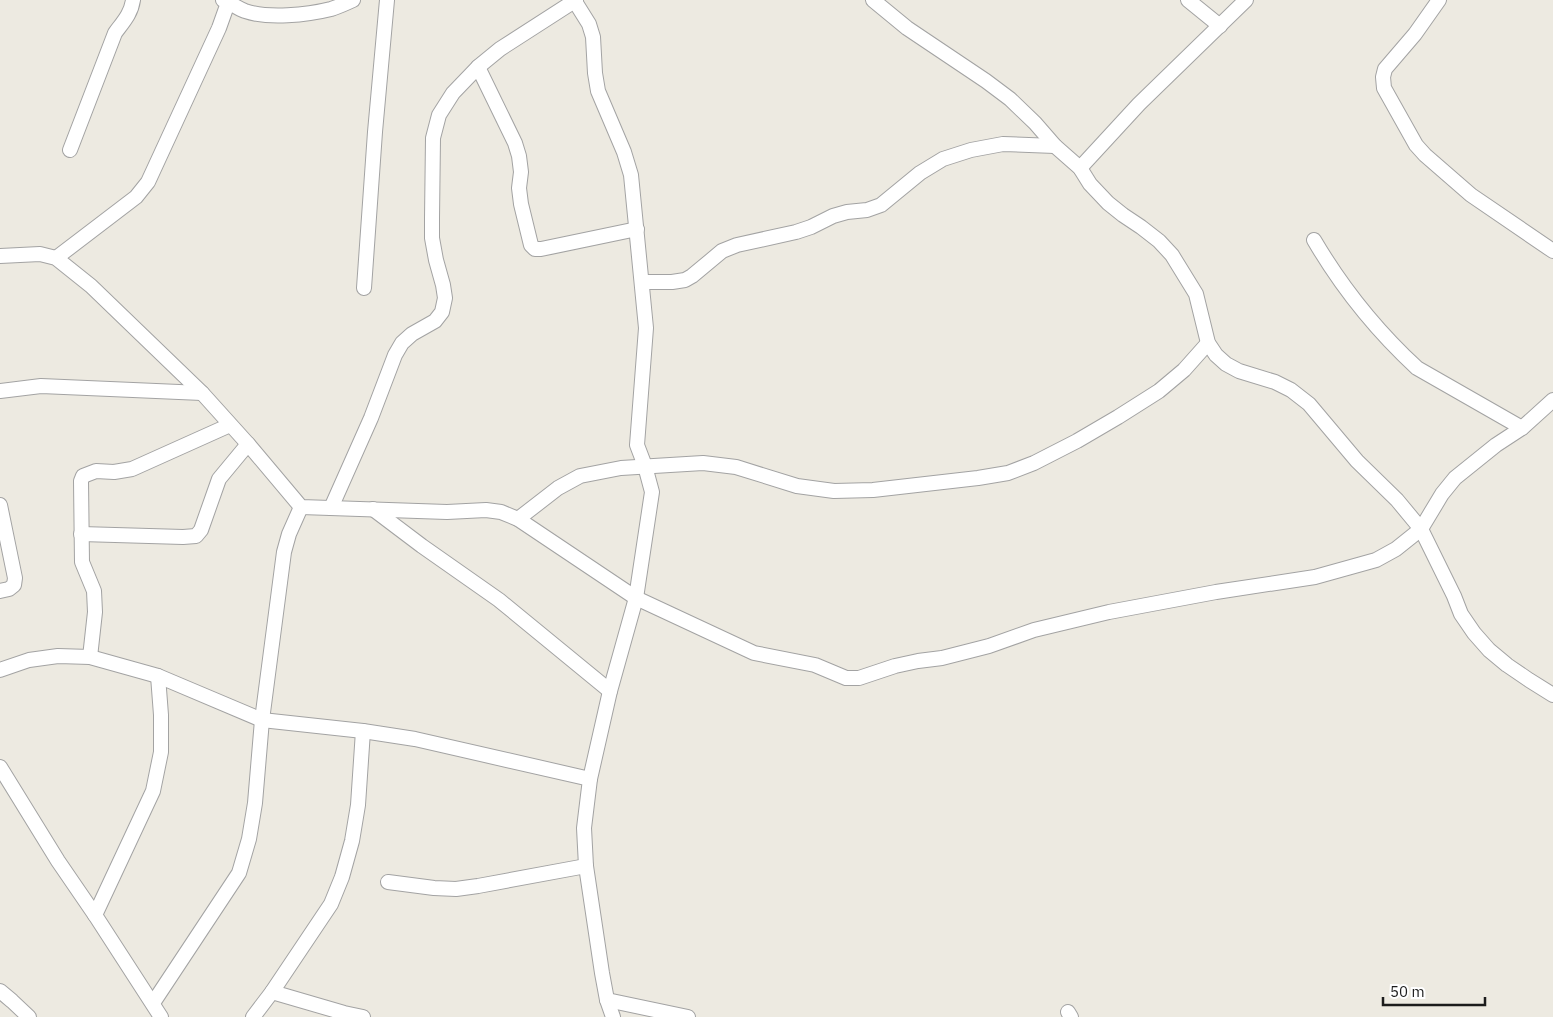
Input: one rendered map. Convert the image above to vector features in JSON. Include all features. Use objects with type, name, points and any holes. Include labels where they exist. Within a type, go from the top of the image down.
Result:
[{"type":"street","points":[[70,150],[115,33],[132,9],[133,0]]},
{"type":"street","points":[[56,258],[136,196],[148,182],[216,34],[227,1],[243,10],[258,14],[282,15],[332,8],[353,0]]},
{"type":"street","points":[[364,288],[387,0]]},
{"type":"street","points":[[331,508],[371,418],[395,355],[402,343],[412,334],[435,321],[442,312],[445,298],[432,238],[433,138],[439,115],[453,93],[478,67],[500,49],[575,0],[589,24],[593,37],[598,91],[624,152],[631,175],[646,328],[637,445],[646,466],[652,492],[636,598],[610,691],[590,778],[584,828],[586,866],[602,973],[607,1000],[613,1017]]},
{"type":"street","points":[[873,0],[907,28],[1010,99],[1055,146],[1080,168],[1090,184],[1108,203],[1159,241],[1172,255],[1196,294],[1208,343],[1216,355],[1226,364],[1239,370],[1292,390],[1309,404],[1421,529],[1461,614],[1474,633],[1489,650],[1507,665],[1553,695]]},
{"type":"street","points":[[1188,0],[1220,26]]},
{"type":"street","points":[[1080,168],[1139,104],[1246,0]]},
{"type":"street","points":[[1439,0],[1415,34],[1384,69],[1382,77],[1384,88],[1416,145],[1424,155],[1471,194],[1553,251]]},
{"type":"street","points":[[478,67],[515,143],[521,172],[520,196],[532,245],[535,249],[541,250],[637,229]]},
{"type":"street","points":[[642,282],[684,280],[692,276],[722,251],[736,245],[796,232],[812,227],[833,216],[847,212],[867,210],[881,205],[920,173],[943,159],[1002,144],[1055,146]]},
{"type":"street","points":[[1314,240],[1329,266],[1365,311],[1417,368],[1522,428]]},
{"type":"street","points":[[0,256],[40,254],[56,258],[92,286],[202,393],[301,507],[447,512],[486,510],[501,512],[518,520],[636,598],[754,653],[815,665],[846,678],[859,678],[918,660],[942,658],[989,646],[1034,630],[1110,612],[1216,592],[1314,578],[1376,560],[1396,549],[1421,529],[1442,494],[1455,478],[1490,450],[1522,428],[1553,400]]},
{"type":"street","points":[[518,520],[558,488],[580,476],[621,468],[703,463],[736,468],[796,486],[834,491],[873,490],[1008,473],[1034,463],[1077,441],[1159,391],[1184,370],[1208,343]]},
{"type":"street","points":[[0,391],[41,386],[202,393]]},
{"type":"street","points":[[90,657],[96,612],[94,591],[82,562],[81,481],[83,476],[96,471],[114,472],[132,469],[230,424]]},
{"type":"street","points":[[81,534],[196,536],[201,530],[219,479],[248,444]]},
{"type":"street","points":[[621,468],[637,445]]},
{"type":"street","points":[[652,492],[670,466]]},
{"type":"street","points":[[0,505],[15,578],[14,585],[9,589],[0,591]]},
{"type":"street","points":[[153,1003],[239,873],[249,838],[255,803],[262,720],[284,552],[289,534],[301,507]]},
{"type":"street","points":[[373,509],[499,600],[610,691]]},
{"type":"street","points":[[0,670],[30,660],[58,656],[90,657],[158,676],[262,720],[363,731],[415,740],[590,778]]},
{"type":"street","points":[[95,915],[153,791],[161,752],[158,676]]},
{"type":"street","points":[[253,1017],[331,904],[342,877],[352,841],[356,814],[363,731]]},
{"type":"street","points":[[0,767],[58,861],[162,1017]]},
{"type":"street","points":[[388,882],[456,889],[586,866]]},
{"type":"street","points":[[0,992],[12,1000],[29,1017]]},
{"type":"street","points":[[272,992],[363,1017]]},
{"type":"street","points":[[607,1000],[688,1017]]}]
